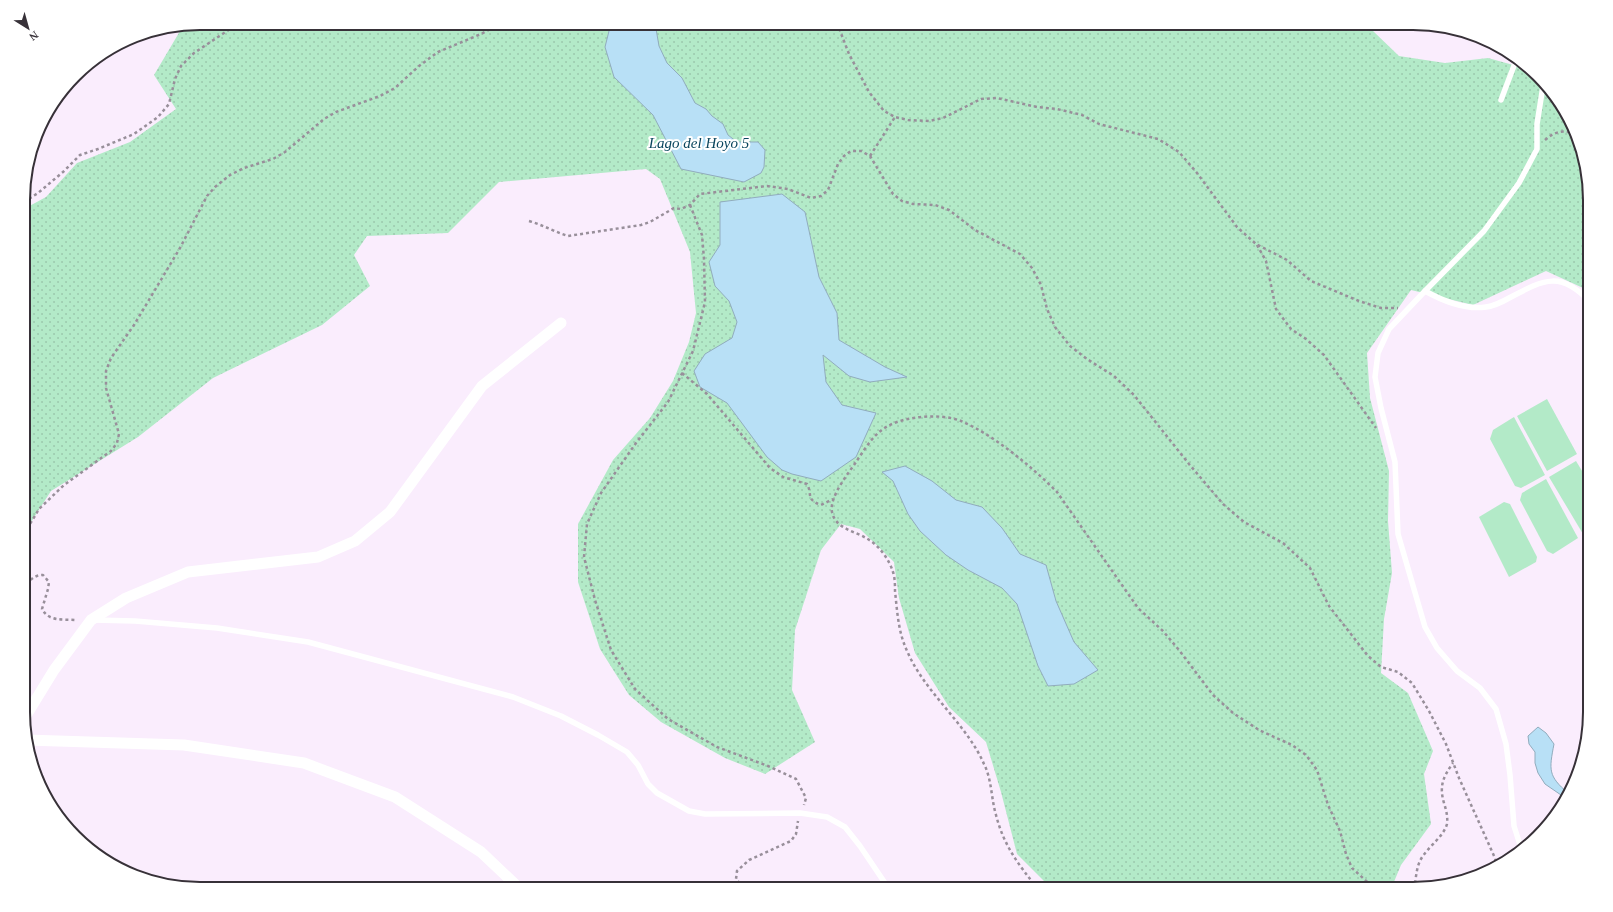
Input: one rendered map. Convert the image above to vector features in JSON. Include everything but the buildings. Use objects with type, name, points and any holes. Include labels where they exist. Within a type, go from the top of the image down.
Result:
[{"type":"street","points":[[30,709],[54,670],[91,620],[126,598],[188,572],[318,557],[355,541],[390,512],[482,386],[561,324]]},
{"type":"street","points":[[32,740],[184,745],[304,763],[395,797],[481,852],[513,882]]},
{"type":"lane","points":[[1501,100],[1514,64]]},
{"type":"lane","points":[[1520,844],[1514,826],[1506,744],[1496,709],[1480,688],[1457,671],[1437,648],[1425,627],[1398,534],[1395,462],[1381,408],[1375,377],[1378,353],[1389,330],[1484,231],[1520,182],[1537,149],[1537,124],[1542,90]]},
{"type":"lane","points":[[1425,291],[1448,303],[1463,306],[1486,307],[1542,283],[1560,281],[1583,295]]},
{"type":"lane","points":[[91,620],[135,621],[217,628],[308,642],[398,665],[463,685],[513,697],[561,716],[627,752],[638,765],[648,784],[657,793],[689,811],[705,814],[800,813],[827,817],[845,827],[884,882]]},
{"type":"path","points":[[30,198],[63,172],[80,155],[134,134],[158,117],[168,104],[175,79],[182,66],[194,53],[228,30]]},
{"type":"path","points":[[30,524],[39,509],[64,485],[111,451],[117,443],[119,434],[106,388],[106,371],[111,358],[138,318],[180,248],[207,196],[214,187],[230,175],[244,168],[266,162],[279,155],[324,119],[336,112],[380,96],[395,88],[419,66],[438,52],[489,30]]},
{"type":"path","points":[[840,30],[849,54],[869,92],[884,111],[895,117],[908,120],[929,121],[943,118],[981,99],[997,98],[1037,107],[1064,110],[1082,115],[1099,124],[1158,138],[1179,152],[1197,173],[1237,227],[1256,244],[1287,260],[1311,281],[1359,301],[1381,308],[1408,309]]},
{"type":"path","points":[[870,156],[895,117]]},
{"type":"path","points":[[1537,149],[1558,131],[1568,131]]},
{"type":"path","points":[[529,221],[544,225],[558,233],[568,236],[641,225],[650,222],[674,208],[682,208],[690,205],[700,194],[767,186],[788,189],[811,198],[821,196],[828,190],[838,164],[844,156],[851,151],[861,151],[870,156],[893,194],[902,201],[913,204],[935,205],[949,210],[975,230],[1020,254],[1032,268],[1041,285],[1047,309],[1055,327],[1070,346],[1114,376],[1134,395],[1223,504],[1244,522],[1283,543],[1310,568],[1329,606],[1368,656],[1381,667],[1398,672],[1412,683],[1429,710],[1446,744],[1459,778],[1496,860]]},
{"type":"path","points":[[690,205],[702,235],[704,259],[705,302],[694,351],[668,402],[636,443],[601,493],[587,524],[584,556],[595,600],[611,650],[635,689],[668,719],[717,747],[768,766],[796,779],[806,798],[800,813],[796,834],[791,841],[749,860],[737,871],[736,879],[739,882]]},
{"type":"path","points":[[1256,244],[1266,261],[1276,309],[1291,329],[1306,339],[1324,355],[1377,429]]},
{"type":"path","points":[[682,374],[707,394],[770,468],[783,477],[807,484],[809,487],[809,496],[813,502],[820,505],[833,499]]},
{"type":"path","points":[[1032,882],[1014,859],[1002,835],[995,814],[989,778],[982,758],[968,736],[919,673],[905,647],[899,625],[894,573],[882,550],[867,538],[845,529],[836,520],[831,511],[833,499],[840,486],[870,442],[887,426],[909,418],[933,416],[960,421],[993,439],[1041,476],[1057,492],[1074,519],[1138,608],[1163,631],[1213,695],[1233,713],[1253,726],[1292,745],[1306,755],[1317,770],[1328,805],[1340,831],[1346,854],[1352,868],[1367,882]]},
{"type":"path","points":[[30,579],[37,575],[44,575],[49,582],[42,609],[46,616],[51,618],[91,620]]},
{"type":"path","points":[[1415,882],[1419,862],[1440,836],[1446,824],[1447,813],[1441,786],[1447,771],[1453,762]]},
{"type":"green space","points":[[189,30],[1371,30],[1399,56],[1445,63],[1488,58],[1518,66],[1541,88],[1560,115],[1570,135],[1577,156],[1583,189],[1583,288],[1546,271],[1473,305],[1411,290],[1367,353],[1370,398],[1389,471],[1388,521],[1392,573],[1384,619],[1381,673],[1408,693],[1433,751],[1424,774],[1431,824],[1401,865],[1394,882],[1045,882],[1017,854],[986,742],[949,707],[915,653],[899,598],[894,562],[860,529],[841,524],[821,550],[795,630],[792,690],[815,742],[765,774],[725,758],[661,722],[629,695],[600,649],[578,582],[578,524],[613,460],[650,418],[673,381],[689,342],[696,313],[690,252],[660,179],[646,169],[499,182],[448,233],[367,236],[354,255],[370,286],[322,325],[213,378],[138,437],[51,491],[30,524],[30,206],[46,197],[77,163],[130,142],[176,109],[154,75],[180,31]]},
{"type":"green space","points":[[1547,399],[1577,454],[1547,471],[1517,416]]},
{"type":"green space","points":[[1514,417],[1545,475],[1521,488],[1515,486],[1490,439],[1493,430]]},
{"type":"green space","points":[[1576,461],[1583,472],[1583,534],[1549,477]]},
{"type":"green space","points":[[1546,479],[1578,538],[1553,554],[1547,551],[1520,500],[1522,493]]},
{"type":"green space","points":[[1504,502],[1510,504],[1537,557],[1536,562],[1509,577],[1479,517]]},
{"type":"water","name":"Lago del Hoyo 5","points":[[609,30],[656,30],[659,46],[667,63],[682,78],[695,103],[706,109],[712,116],[723,124],[728,135],[737,142],[758,142],[765,150],[764,167],[761,173],[744,182],[681,169],[653,115],[614,77],[605,47]]},
{"type":"water","points":[[782,194],[805,212],[819,277],[837,313],[839,340],[885,367],[907,377],[870,382],[849,376],[823,355],[826,382],[842,405],[876,413],[856,457],[821,481],[782,470],[767,457],[727,403],[700,387],[694,371],[705,354],[732,338],[737,322],[729,301],[715,286],[709,262],[720,245],[720,202]]},
{"type":"water","points":[[905,466],[932,481],[956,500],[982,507],[1002,528],[1020,554],[1046,565],[1056,601],[1074,642],[1098,670],[1074,684],[1048,686],[1038,666],[1017,604],[1002,588],[968,570],[946,555],[920,531],[908,514],[893,481],[882,472]]},
{"type":"water","points":[[1538,727],[1546,733],[1554,744],[1551,766],[1553,777],[1564,789],[1561,795],[1545,784],[1538,773],[1535,763],[1535,752],[1529,744],[1528,736]]}]
